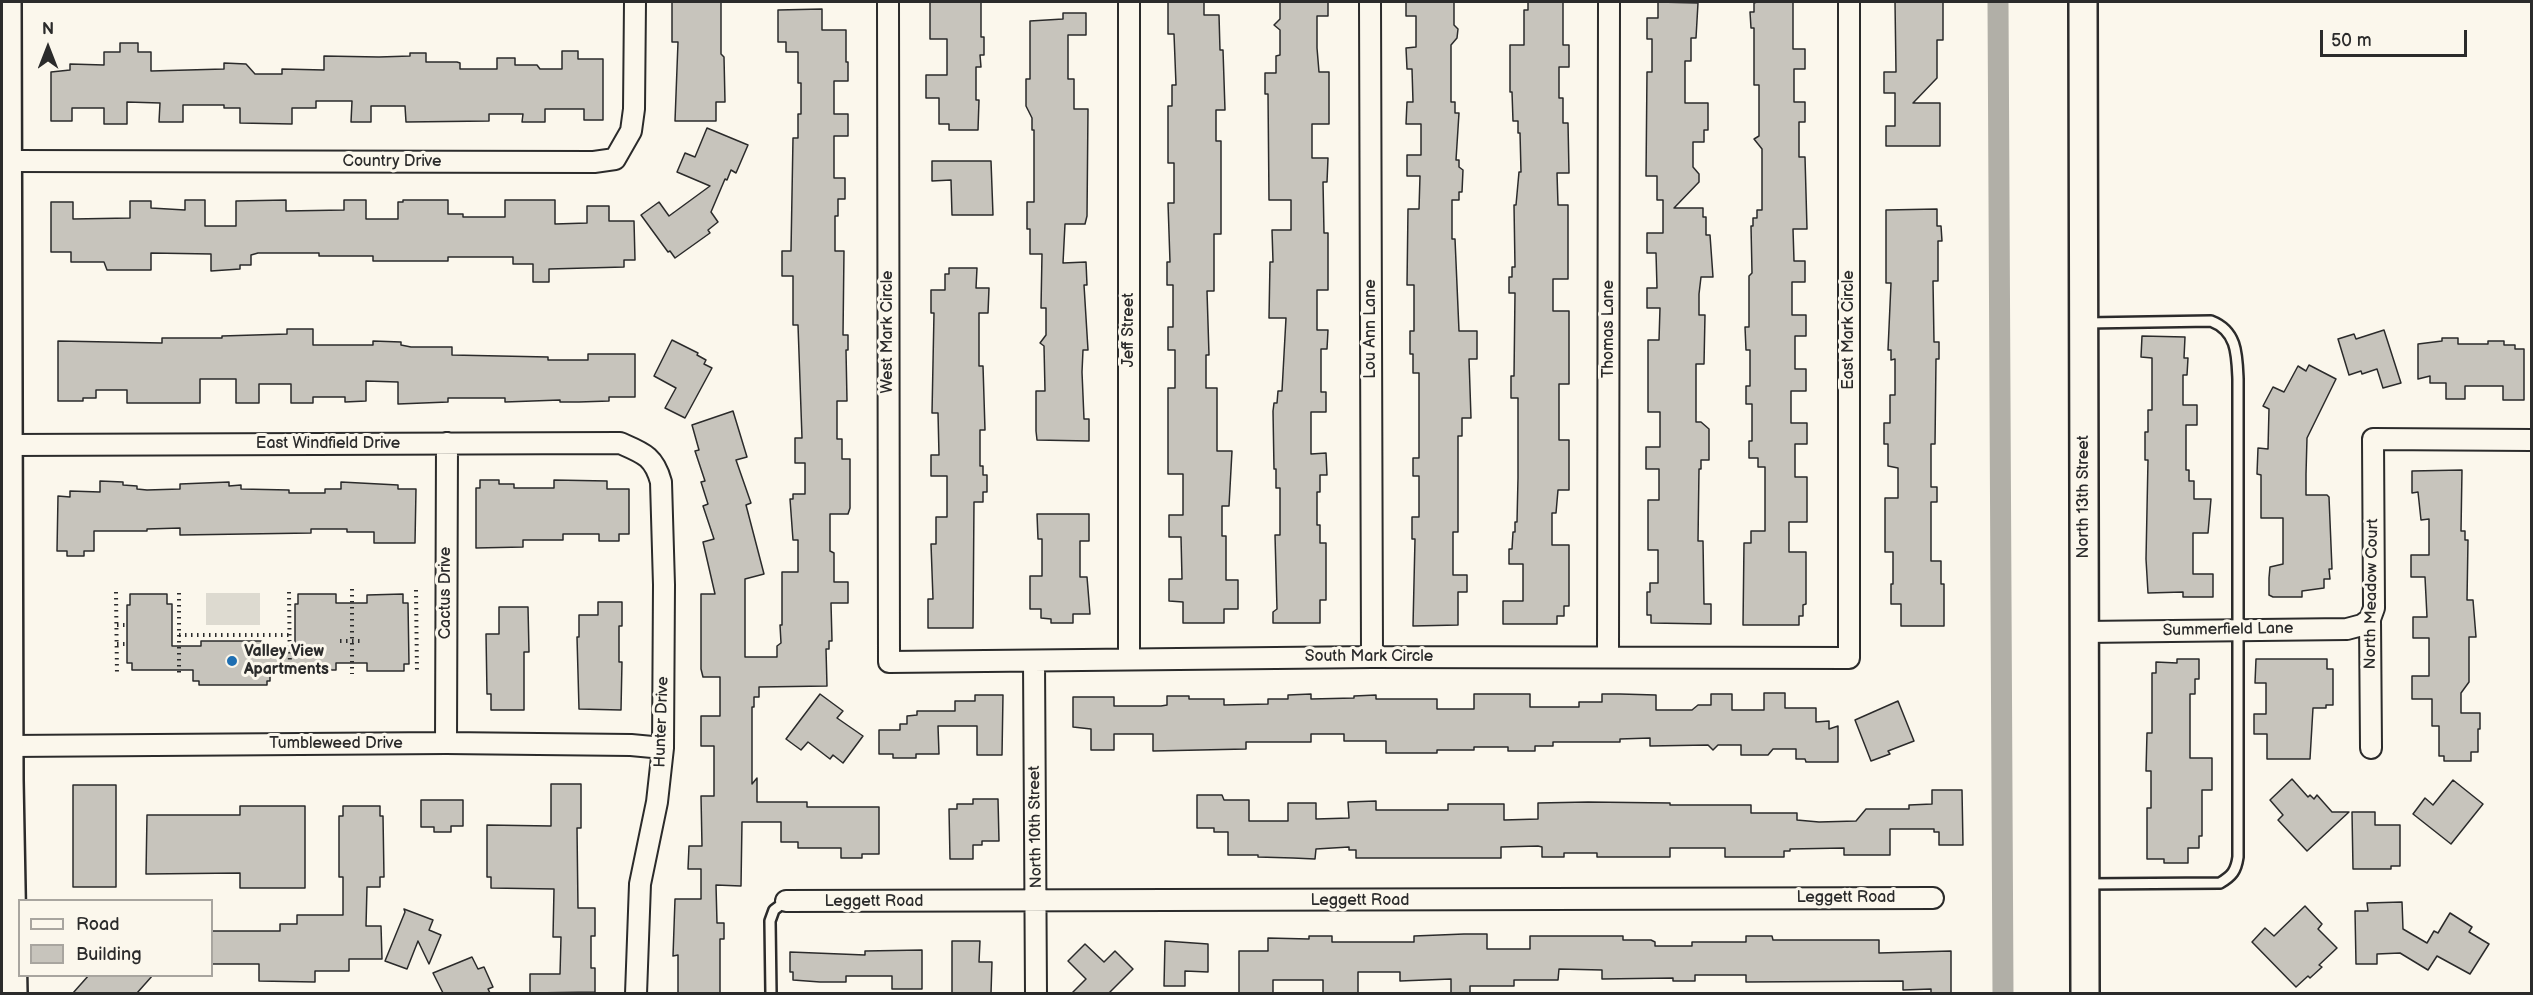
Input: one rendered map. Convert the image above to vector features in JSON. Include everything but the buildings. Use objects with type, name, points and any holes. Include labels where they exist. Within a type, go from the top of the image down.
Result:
[{"type":"street","points":[[7,2],[5,312],[8,445],[5,481],[5,543],[9,746],[5,780],[13,993]]},
{"type":"street","name":"Country Drive","points":[[6,150],[594,162],[615,159],[632,131],[635,2]]},
{"type":"street","name":"West Mark Circle","points":[[888,2],[889,662]]},
{"type":"street","name":"Jeff Street","points":[[1129,2],[1129,659]]},
{"type":"street","name":"Lou Ann Lane","points":[[1370,2],[1372,657]]},
{"type":"street","name":"Thomas Lane","points":[[1608,657],[1609,2]]},
{"type":"street","name":"East Mark Circle","points":[[1849,2],[1849,657]]},
{"type":"street","name":"North 13th Street","points":[[2083,2],[2085,993]]},
{"type":"street","name":"North Meadow Court","points":[[2371,748],[2370,619],[2374,608],[2373,439],[2532,440]]},
{"type":"street","name":"Cactus Drive","points":[[446,743],[447,443]]},
{"type":"street","name":"East Windfield Drive","points":[[8,445],[620,443],[645,454]]},
{"type":"street","name":"Hunter Drive","points":[[636,993],[640,884],[657,802],[663,748],[664,585],[661,482],[657,466],[645,454]]},
{"type":"street","name":"Summerfield Lane","points":[[2084,632],[2347,629],[2362,625],[2370,619]]},
{"type":"street","name":"South Mark Circle","points":[[889,662],[1372,657],[1849,657]]},
{"type":"street","name":"North 10th Street","points":[[1034,661],[1036,993]]},
{"type":"street","name":"Tumbleweed Drive","points":[[9,746],[446,743],[631,745],[663,748]]},
{"type":"street","name":"Leggett Road","points":[[786,901],[1933,898]]},
{"type":"lane","points":[[2084,324],[2211,321],[2222,325],[2234,341],[2238,379],[2238,857],[2231,877],[2220,883],[2085,884]]},
{"type":"lane","points":[[771,993],[770,921],[774,910],[786,901]]},
{"type":"path","points":[[352,589],[352,674]]},
{"type":"path","points":[[416,590],[417,674]]},
{"type":"path","points":[[116,592],[117,676]]},
{"type":"path","points":[[290,592],[293,626],[290,635],[293,642],[290,675]]},
{"type":"path","points":[[179,593],[179,676]]},
{"type":"path","points":[[117,625],[127,625]]},
{"type":"path","points":[[179,635],[290,635]]},
{"type":"path","points":[[340,641],[364,641]]},
{"type":"path","points":[[408,641],[417,641]]},
{"type":"path","points":[[117,644],[127,644]]},
{"type":"shaded area","points":[[206,593],[260,593],[260,625],[206,625]]},
{"type":"waterway","points":[[1998,2],[2003,994]]},
{"type":"place","name":"Valley View Apartments","points":[[232,661]]}]
